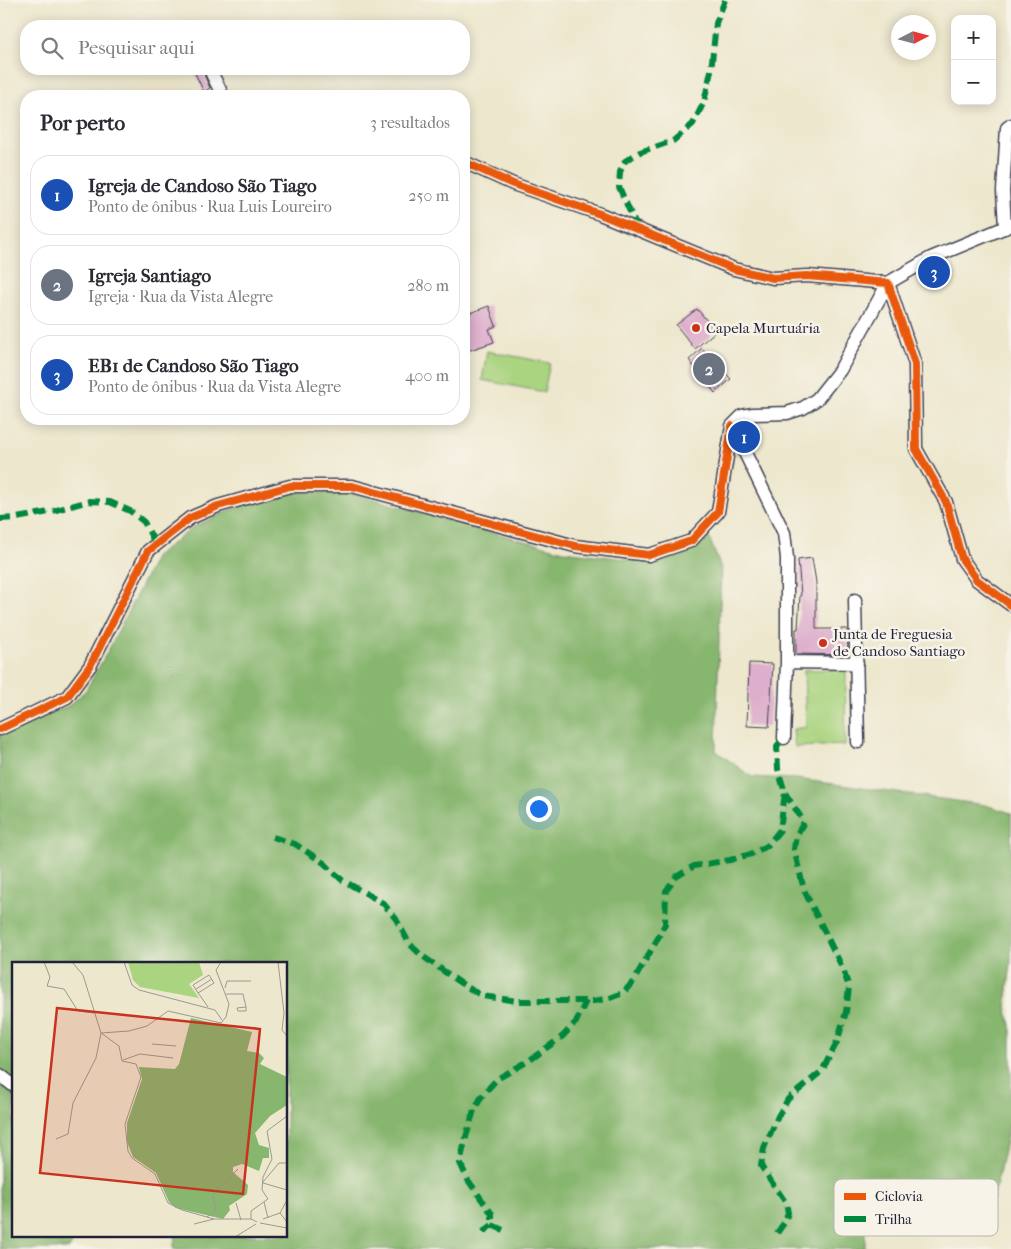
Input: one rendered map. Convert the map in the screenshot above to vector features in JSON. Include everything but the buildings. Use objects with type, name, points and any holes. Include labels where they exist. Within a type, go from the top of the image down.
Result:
[{"type":"street","points":[[212,75],[220,90]]},
{"type":"street","points":[[0,729],[67,697],[90,666],[148,551],[190,518],[211,509],[290,486],[352,486],[576,546],[648,554],[691,541],[718,512],[732,426],[742,416],[787,413],[804,408],[817,399],[840,370],[888,283],[931,258],[1008,227],[1003,182],[1007,128],[1011,125]]},
{"type":"street","points":[[470,165],[513,184],[600,214],[734,269],[774,278],[807,276],[888,283]]},
{"type":"street","points":[[888,283],[914,364],[916,449],[946,502],[962,559],[977,580],[1011,605]]},
{"type":"street","points":[[732,426],[784,533],[787,558],[787,662],[784,738]]},
{"type":"street","points":[[855,600],[858,742]]},
{"type":"street","points":[[787,662],[857,664]]},
{"type":"street","points":[[0,1075],[12,1084]]},
{"type":"green space","points":[[487,351],[550,363],[544,392],[482,380]]},
{"type":"green space","points":[[298,492],[356,494],[564,551],[634,560],[676,556],[708,535],[721,568],[716,751],[752,777],[797,779],[985,805],[1011,813],[1011,962],[1006,1007],[1011,1025],[1011,1115],[998,1179],[879,1179],[869,1177],[868,1179],[834,1179],[834,1236],[865,1236],[865,1249],[173,1249],[176,1236],[288,1236],[288,962],[12,962],[12,1236],[76,1236],[69,1249],[0,1249],[0,735],[70,705],[86,690],[156,556],[195,526],[240,506]]},
{"type":"green space","points":[[846,669],[845,745],[795,747],[793,729],[806,727],[804,670]]},
{"type":"marked path","points":[[638,230],[619,187],[620,172],[625,161],[640,152],[673,141],[693,124],[704,102],[711,71],[716,23],[725,0]]},
{"type":"marked path","points":[[0,519],[49,512],[89,501],[110,502],[130,511],[144,522],[156,545]]},
{"type":"marked path","points":[[273,837],[295,844],[324,863],[342,880],[383,903],[396,919],[409,943],[421,955],[482,996],[518,1001],[594,1001],[610,998],[623,993],[633,982],[658,938],[665,924],[666,891],[676,877],[694,866],[730,860],[751,854],[767,846],[780,830],[785,793],[778,769],[777,746],[784,738]]},
{"type":"marked path","points":[[777,1233],[788,1213],[786,1203],[761,1166],[764,1148],[778,1116],[788,1099],[822,1071],[837,1042],[846,1012],[849,987],[842,967],[804,890],[794,849],[796,836],[804,822],[785,793]]},
{"type":"marked path","points":[[503,1230],[492,1225],[492,1214],[468,1180],[460,1163],[474,1110],[482,1096],[497,1079],[530,1060],[563,1036],[576,1022],[586,1001]]},
{"type":"marked path","points":[[483,1232],[492,1225]]},
{"type":"cycle path","points":[[470,165],[513,184],[600,214],[734,269],[773,278],[807,276],[888,283],[915,364],[916,449],[946,502],[962,559],[977,580],[1011,605]]},
{"type":"cycle path","points":[[0,729],[67,697],[90,666],[148,551],[190,518],[218,506],[290,486],[352,486],[575,546],[649,555],[691,541],[718,512],[732,426]]},
{"type":"place","name":"EB1 de Candoso São Tiago","points":[[934,272]]},
{"type":"place","name":"Capela Murtuária","points":[[696,328]]},
{"type":"place","name":"Igreja Santiago","points":[[709,369]]},
{"type":"place","name":"Igreja de Candoso São Tiago","points":[[744,437]]},
{"type":"place","name":"Junta de Freguesia de Candoso Santiago","points":[[823,643]]}]
